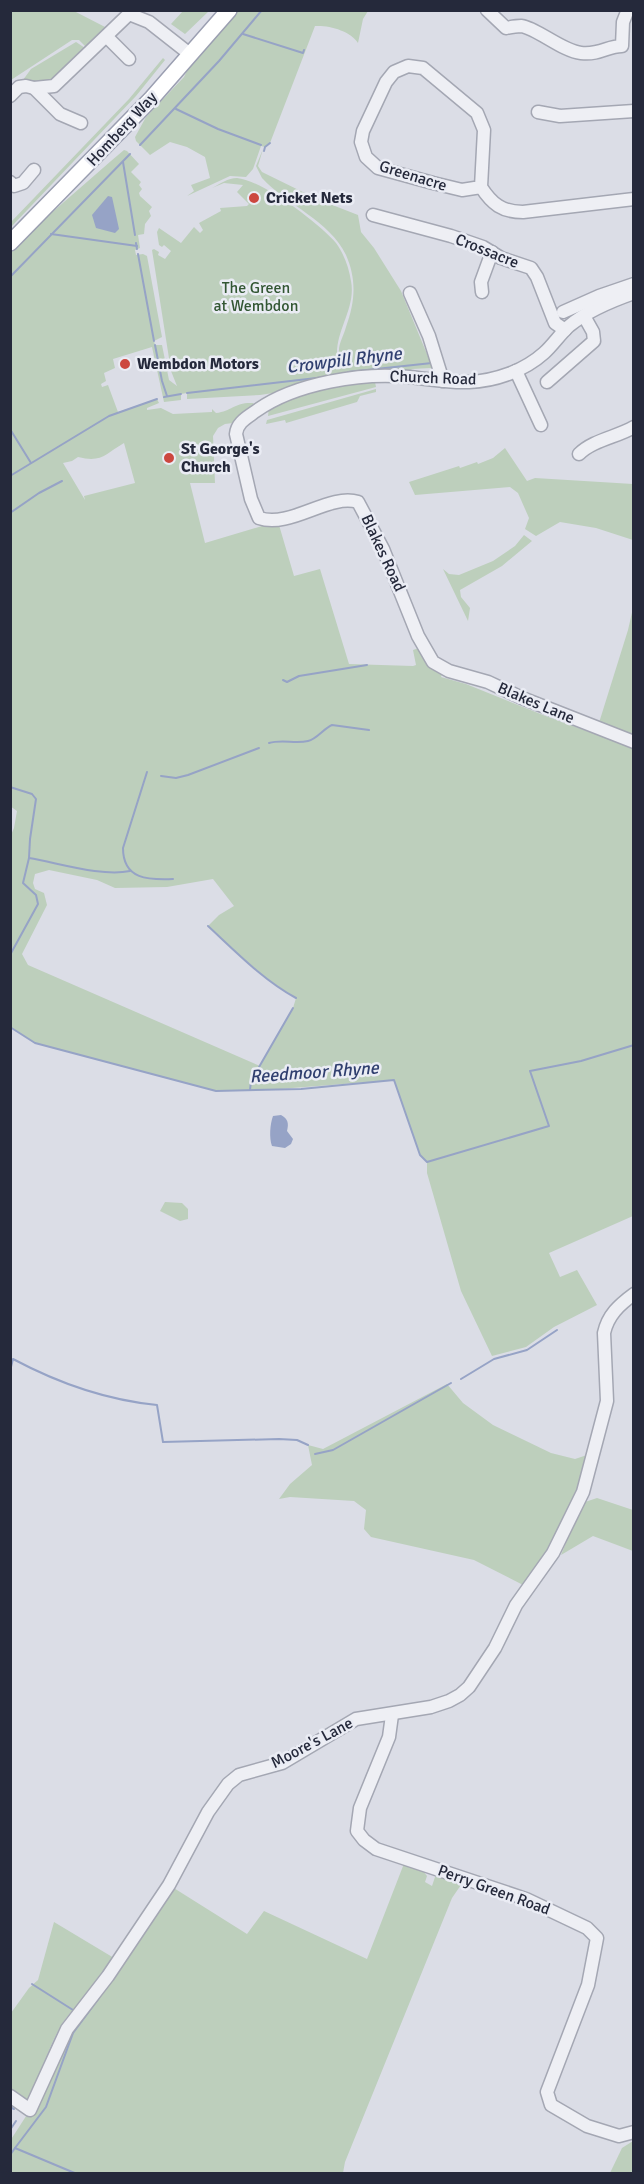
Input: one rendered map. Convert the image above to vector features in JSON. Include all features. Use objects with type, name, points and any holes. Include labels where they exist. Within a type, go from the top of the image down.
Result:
[{"type":"main road","name":"Homberg Way","points":[[10,243],[93,160],[191,55],[229,10]]},
{"type":"street","points":[[487,10],[507,28],[524,26],[574,51],[588,53],[603,52],[614,46],[622,46],[622,22],[627,12]]},
{"type":"street","points":[[10,96],[19,87],[54,86],[107,37],[128,12],[149,22],[191,55]]},
{"type":"street","points":[[107,37],[130,59]]},
{"type":"street","name":"Greenacre","points":[[408,66],[423,68],[477,113],[484,130],[480,187],[462,190],[433,183],[382,169],[366,157],[361,142],[363,131],[386,82],[394,72],[408,66]]},
{"type":"street","points":[[52,105],[54,86]]},
{"type":"street","points":[[33,88],[60,114],[81,123]]},
{"type":"street","points":[[538,112],[560,116],[633,111]]},
{"type":"street","points":[[10,182],[14,186],[23,183],[34,170]]},
{"type":"street","points":[[480,187],[492,203],[504,210],[514,212],[633,199]]},
{"type":"street","name":"Crossacre","points":[[373,215],[471,243],[501,258],[531,268],[537,277],[555,323],[565,330]]},
{"type":"street","points":[[478,285],[492,252]]},
{"type":"street","points":[[563,312],[598,296],[633,284]]},
{"type":"street","points":[[410,293],[429,336],[443,381]]},
{"type":"street","name":"Church Road","points":[[256,515],[250,500],[236,434],[238,424],[267,403],[294,392],[344,380],[388,376],[443,381],[478,381],[516,370],[544,354],[565,330],[584,316],[633,293]]},
{"type":"street","points":[[547,382],[594,341],[593,332],[584,316]]},
{"type":"street","points":[[516,370],[541,425]]},
{"type":"street","points":[[579,454],[588,447],[625,433],[633,427]]},
{"type":"street","name":"Blakes Road","points":[[256,515],[263,520],[274,520],[345,500],[358,502],[398,582],[427,655],[437,666]]},
{"type":"street","name":"Blakes Lane","points":[[437,666],[488,682],[633,742]]},
{"type":"street","name":"Moore's Lane","points":[[10,2096],[30,2110],[67,2030],[108,1976],[164,1893],[208,1812],[228,1784],[239,1775],[282,1762],[357,1719],[392,1715],[449,1701],[469,1687],[495,1648],[516,1605],[553,1553],[583,1492],[608,1390],[604,1333],[606,1325],[617,1307],[633,1294]]},
{"type":"street","name":"Perry Green Road","points":[[392,1715],[389,1737],[360,1808],[357,1831],[376,1849],[526,1899],[586,1928],[597,1938],[588,1985],[553,2076],[548,2100],[551,2105],[587,2126],[620,2136],[633,2132]]},
{"type":"green space","points":[[11,11],[74,11],[107,28],[86,47],[79,40],[72,40],[11,80]]},
{"type":"green space","points":[[183,11],[209,11],[185,34],[171,24]]},
{"type":"green space","points":[[234,11],[368,11],[363,19],[358,43],[350,35],[339,30],[315,26],[270,143],[265,147],[261,146],[253,169],[246,177],[230,176],[187,196],[194,191],[191,185],[210,178],[205,157],[187,147],[170,142],[150,155],[135,137],[146,117],[184,77],[192,60]]},
{"type":"green space","points":[[76,42],[85,48],[49,82],[23,80],[31,69]]},
{"type":"green space","points":[[163,58],[165,60],[136,96],[11,227],[11,222],[129,99]]},
{"type":"green space","name":"The Green at Wembdon","points":[[263,149],[258,166],[262,172],[317,199],[358,215],[361,232],[401,291],[429,359],[433,359],[438,377],[434,380],[431,368],[412,369],[409,372],[260,395],[187,399],[187,393],[181,394],[181,400],[164,402],[152,347],[113,359],[115,368],[104,373],[106,381],[101,384],[102,387],[108,385],[118,412],[157,399],[159,403],[147,410],[161,408],[173,414],[212,412],[212,409],[216,413],[242,404],[253,403],[255,405],[233,423],[218,428],[213,436],[215,483],[190,483],[205,543],[262,526],[279,525],[294,576],[320,569],[349,664],[413,666],[416,665],[413,650],[419,648],[426,664],[430,663],[443,672],[441,677],[466,684],[633,748],[633,1216],[549,1253],[560,1277],[577,1270],[597,1305],[554,1327],[526,1347],[492,1356],[461,1291],[427,1173],[427,1162],[420,1155],[394,1080],[253,1091],[216,1091],[35,1043],[11,1027],[10,837],[17,811],[10,806],[10,249],[124,150],[127,151],[139,164],[131,172],[141,182],[140,196],[152,207],[149,211],[151,216],[145,224],[144,234],[138,235],[140,248],[135,250],[136,255],[147,256],[162,337],[154,341],[155,345],[162,345],[169,380],[177,386],[171,371],[152,250],[159,252],[158,255],[165,259],[171,251],[164,245],[162,247],[159,245],[157,232],[159,228],[181,243],[194,227],[200,233],[203,230],[199,223],[221,211],[220,208],[249,204],[237,192],[243,185],[224,183],[212,188],[234,178],[248,181],[275,194],[304,215],[336,243],[346,261],[352,291],[337,353],[341,362],[350,366],[339,353],[354,291],[350,264],[346,255],[330,232],[272,188],[262,178],[256,166]],"holes":[[[124,443],[135,483],[84,496],[85,500],[63,463],[78,457],[98,458]],[[49,870],[97,880],[115,888],[167,887],[213,879],[234,906],[219,915],[208,926],[239,955],[296,998],[293,1008],[260,1066],[28,965],[22,954],[47,905],[44,893],[35,889],[33,883],[35,874]]]},
{"type":"green space","points":[[375,382],[376,387],[268,416],[269,407],[294,396],[335,386]]},
{"type":"green space","points":[[376,389],[376,392],[360,396],[357,402],[286,423],[285,420],[266,424],[267,420]]},
{"type":"green space","points":[[505,448],[527,481],[535,478],[633,484],[633,540],[596,528],[560,522],[536,536],[525,529],[529,518],[518,493],[510,487],[415,495],[409,482],[459,466],[460,468],[477,462],[478,464],[493,458]]},
{"type":"green space","points":[[524,535],[532,541],[502,566],[460,590],[461,597],[470,608],[468,621],[443,569],[449,574],[459,575],[493,561],[515,546]]},
{"type":"green space","points":[[633,608],[633,739],[598,726]]},
{"type":"green space","points":[[165,1202],[182,1203],[188,1209],[188,1219],[180,1221],[160,1211]]},
{"type":"green space","points":[[447,1384],[463,1403],[493,1425],[551,1453],[575,1459],[587,1455],[582,1489],[555,1542],[525,1586],[474,1560],[371,1537],[364,1529],[366,1510],[354,1501],[290,1497],[279,1499],[290,1484],[312,1465],[308,1445],[323,1449]]},
{"type":"green space","points":[[597,1498],[633,1510],[633,1551],[593,1536],[561,1555],[582,1503]]},
{"type":"green space","points":[[405,1861],[419,1866],[427,1876],[425,1882],[432,1886],[436,1874],[463,1882],[452,1898],[345,2162],[343,2173],[11,2173],[10,2141],[30,2110],[67,2029],[169,1885],[247,1934],[264,1911],[367,1959]]},
{"type":"green space","points":[[54,1922],[114,1958],[98,1983],[64,2021],[30,2100],[25,2100],[11,2090],[11,2013],[29,1988],[38,1980]]},
{"type":"green space","points":[[633,2141],[633,2173],[610,2173],[622,2148]]},
{"type":"water","points":[[108,196],[112,197],[119,229],[115,233],[96,228],[92,215]]},
{"type":"water","points":[[281,1115],[287,1120],[287,1131],[293,1139],[291,1144],[285,1148],[272,1146],[270,1139],[273,1116]]},
{"type":"waterway","points":[[140,145],[219,61],[262,10]]},
{"type":"waterway","points":[[243,34],[303,53],[304,50]]},
{"type":"waterway","points":[[176,109],[218,129],[261,145]]},
{"type":"waterway","points":[[264,151],[270,143]]},
{"type":"waterway","points":[[10,277],[130,154]]},
{"type":"waterway","points":[[123,162],[135,235]]},
{"type":"waterway","points":[[51,234],[137,246]]},
{"type":"waterway","points":[[136,243],[137,249]]},
{"type":"waterway","points":[[138,254],[154,341]]},
{"type":"waterway","points":[[155,345],[167,396]]},
{"type":"waterway","name":"Crowpill Rhyne","points":[[348,372],[432,363]]},
{"type":"waterway","name":"Crowpill Rhyne","points":[[187,393],[325,377]]},
{"type":"waterway","name":"Crowpill Rhyne","points":[[164,397],[181,394]]},
{"type":"waterway","name":"Crowpill Rhyne","points":[[10,476],[109,416],[157,399]]},
{"type":"waterway","points":[[10,429],[31,463]]},
{"type":"waterway","points":[[10,513],[39,493],[62,481]]},
{"type":"waterway","points":[[283,680],[287,682],[299,676],[367,665]]},
{"type":"waterway","points":[[269,743],[308,741],[332,725],[369,730]]},
{"type":"waterway","points":[[161,776],[176,778],[188,775],[259,748]]},
{"type":"waterway","points":[[147,772],[123,848],[124,859],[132,872],[139,876],[173,879]]},
{"type":"waterway","points":[[10,787],[32,794],[36,799],[29,858],[23,883],[36,895],[38,904],[10,955]]},
{"type":"waterway","points":[[29,858],[94,871],[130,871]]},
{"type":"waterway","points":[[208,926],[261,974],[296,998]]},
{"type":"waterway","points":[[250,1090],[251,1081],[293,1008]]},
{"type":"waterway","name":"Reedmoor Rhyne","points":[[10,1027],[35,1043],[216,1091],[301,1089],[394,1080],[420,1155],[427,1162],[549,1126],[530,1071],[581,1061],[634,1045]]},
{"type":"waterway","points":[[461,1379],[494,1359],[527,1350],[557,1330]]},
{"type":"waterway","points":[[10,1371],[13,1359],[47,1376],[101,1395],[157,1405],[163,1442],[279,1439],[297,1440],[308,1445]]},
{"type":"waterway","points":[[315,1454],[333,1450],[451,1383]]},
{"type":"waterway","points":[[32,1984],[73,2010]]},
{"type":"waterway","points":[[15,2148],[46,2107],[73,2033],[99,1998]]},
{"type":"waterway","points":[[45,2063],[61,2029],[74,2011]]},
{"type":"waterway","points":[[10,2107],[14,2109]]},
{"type":"waterway","points":[[10,2130],[16,2121]]},
{"type":"waterway","points":[[10,2155],[15,2148],[77,2174]]},
{"type":"place","name":"Cricket Nets","points":[[254,198]]},
{"type":"place","name":"Wembdon Motors","points":[[125,364]]},
{"type":"place","name":"St George's Church","points":[[169,458]]}]
